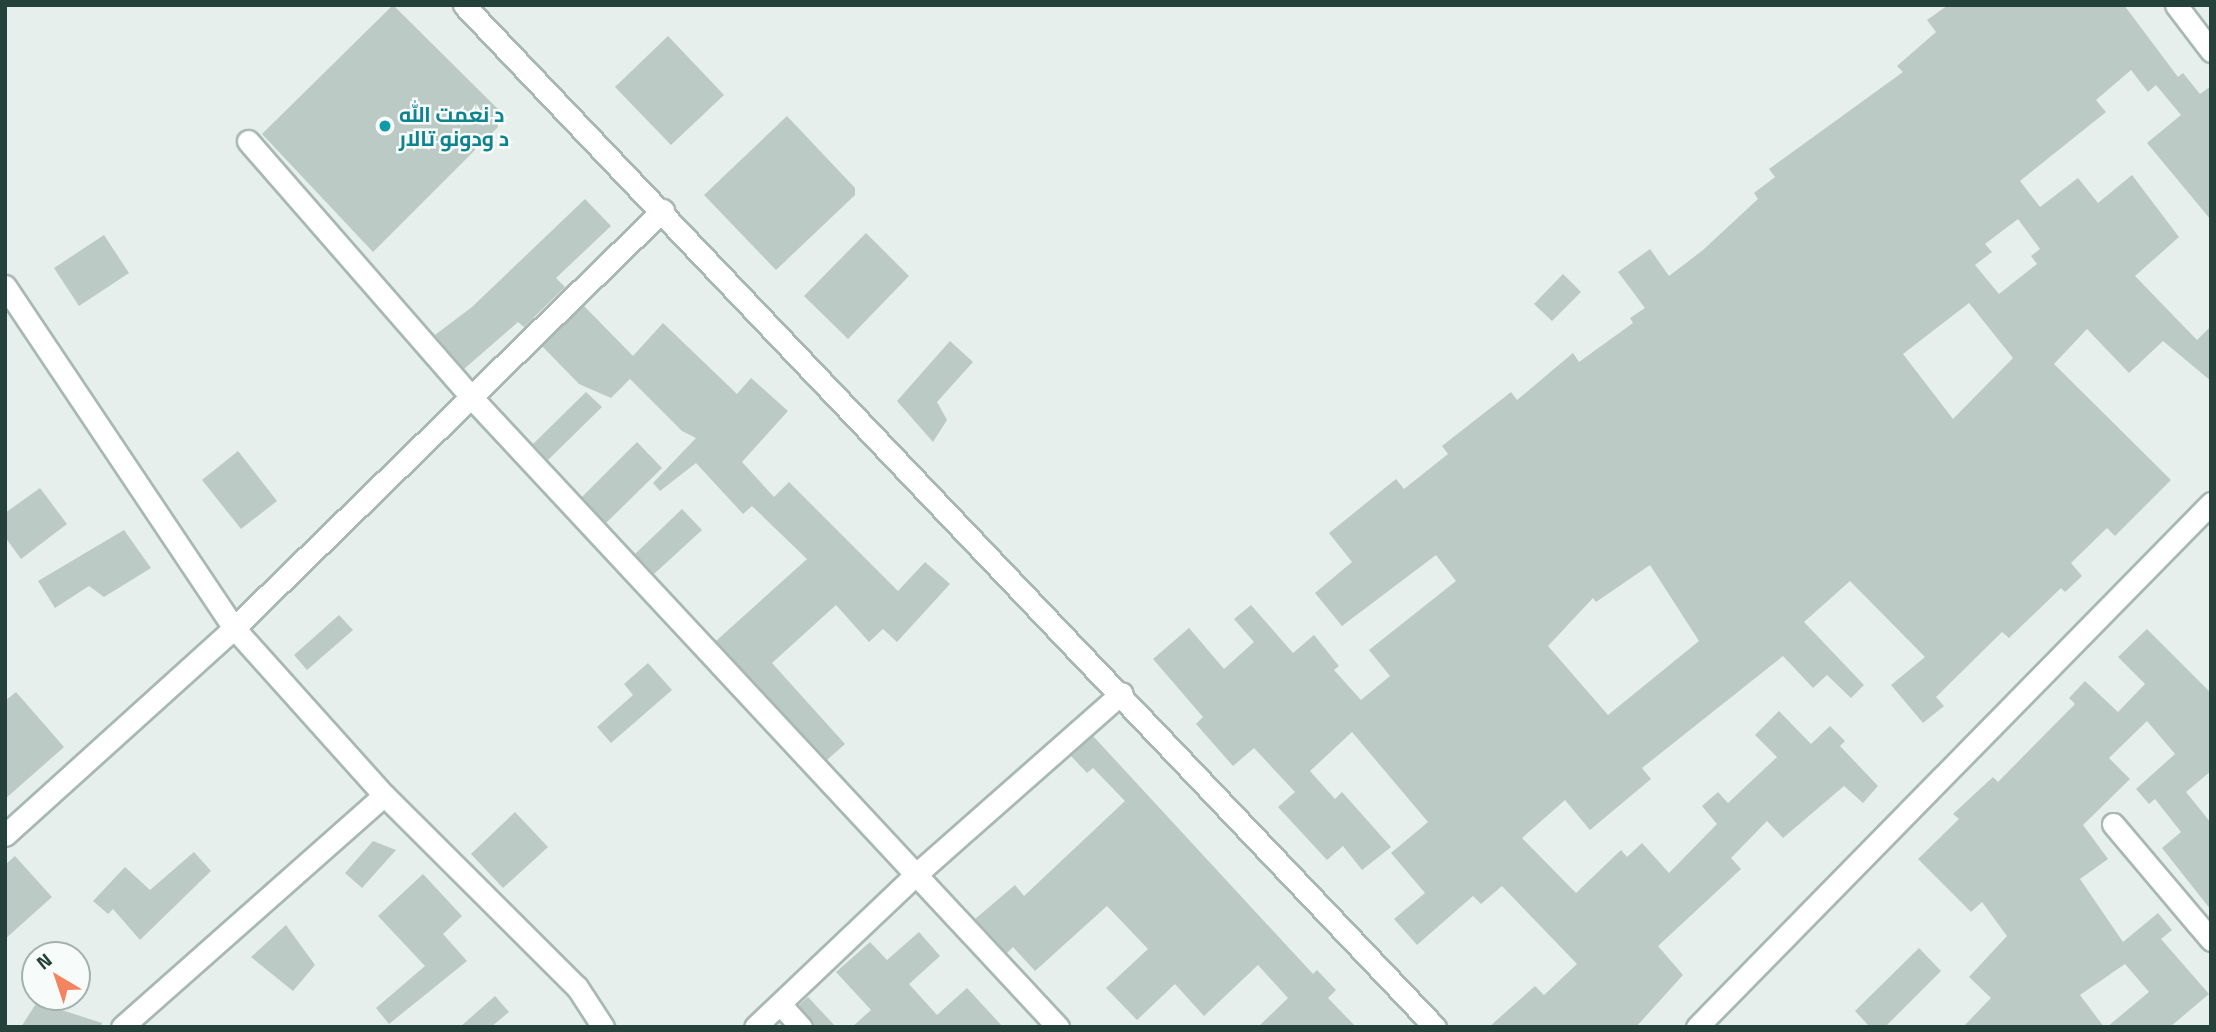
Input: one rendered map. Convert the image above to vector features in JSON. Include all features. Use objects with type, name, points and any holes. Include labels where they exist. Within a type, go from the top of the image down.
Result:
[{"type":"street","points":[[464,5],[663,210],[1122,693],[1434,1027]]},
{"type":"street","points":[[2176,5],[2211,51]]},
{"type":"street","points":[[248,141],[472,398],[913,877],[1058,1027]]},
{"type":"street","points":[[5,835],[234,628],[663,210]]},
{"type":"street","points":[[5,286],[234,628],[384,795],[577,987],[603,1027]]},
{"type":"street","points":[[1697,1027],[2211,503]]},
{"type":"street","points":[[755,1027],[913,877],[1122,693]]},
{"type":"street","points":[[122,1027],[384,795]]},
{"type":"street","points":[[2113,824],[2211,940]]},
{"type":"street","points":[[781,1005],[801,1027]]},
{"type":"building","name":"د نعمت الله د ودونو تالار","points":[[393,5],[507,118],[373,252],[262,134]]},
{"type":"building","points":[[1948,5],[2124,5],[2178,77],[2183,73],[2200,94],[2211,86],[2211,220],[2147,143],[2181,115],[2156,85],[2148,92],[2131,70],[2096,100],[2106,112],[2020,181],[2040,207],[2078,178],[2098,203],[2132,175],[2179,237],[2135,276],[2197,340],[2211,326],[2211,381],[2163,341],[2129,373],[2087,329],[2054,364],[2171,480],[2115,536],[2107,528],[2071,563],[2082,576],[2065,592],[2061,588],[2009,638],[2002,632],[1936,697],[1944,706],[1923,723],[1891,685],[1925,657],[1850,581],[1804,622],[1864,685],[1851,698],[1827,675],[1813,688],[1783,656],[1642,768],[1651,779],[1590,830],[1565,800],[1522,838],[1576,893],[1621,850],[1627,857],[1642,843],[1669,873],[1717,824],[1702,806],[1718,792],[1728,803],[1777,757],[1755,735],[1779,711],[1811,744],[1830,726],[1845,741],[1840,746],[1878,786],[1863,803],[1844,786],[1783,838],[1767,821],[1731,858],[1741,869],[1658,946],[1683,975],[1636,1027],[1489,1027],[1535,986],[1544,995],[1577,964],[1502,886],[1481,904],[1473,896],[1417,945],[1394,919],[1425,893],[1391,853],[1428,822],[1352,732],[1310,771],[1335,799],[1342,792],[1391,847],[1362,870],[1343,846],[1327,860],[1278,807],[1295,792],[1254,748],[1233,766],[1196,724],[1203,717],[1153,659],[1189,628],[1224,669],[1254,642],[1234,619],[1251,605],[1293,653],[1314,635],[1339,666],[1334,670],[1361,700],[1390,676],[1369,650],[1456,581],[1436,555],[1342,626],[1315,593],[1352,562],[1329,533],[1396,479],[1404,489],[1448,454],[1442,446],[1511,392],[1517,400],[1573,353],[1579,362],[1633,323],[1630,318],[1645,308],[1618,272],[1650,249],[1669,276],[1703,250],[1758,199],[1754,193],[1775,177],[1769,169],[1903,72],[1897,66],[1936,32],[1927,20]],"holes":[[[2018,219],[2040,249],[2031,256],[2037,264],[1999,294],[1975,265],[1992,252],[1985,244]],[[1969,303],[2013,358],[1953,419],[1903,354]],[[1650,565],[1699,641],[1608,715],[1548,646],[1593,598],[1596,602]]]},
{"type":"building","points":[[668,36],[724,95],[671,145],[615,87]]},
{"type":"building","points":[[787,116],[855,188],[855,195],[776,270],[704,195]]},
{"type":"building","points":[[585,199],[611,226],[556,278],[565,287],[524,327],[518,322],[464,369],[435,335],[472,307]]},
{"type":"building","points":[[866,233],[909,276],[848,339],[804,296]]},
{"type":"building","points":[[104,235],[129,273],[79,306],[54,268]]},
{"type":"building","points":[[1563,274],[1581,292],[1552,321],[1534,304]]},
{"type":"building","points":[[584,306],[633,356],[663,323],[737,394],[751,378],[788,411],[742,462],[774,497],[789,482],[898,591],[925,562],[950,584],[897,642],[883,629],[869,642],[836,605],[772,663],[845,744],[827,760],[716,641],[807,559],[752,506],[743,514],[696,463],[660,491],[653,483],[696,438],[682,431],[630,379],[611,398],[579,384],[542,346]]},
{"type":"building","points":[[950,341],[973,362],[937,402],[947,420],[933,442],[897,401]]},
{"type":"building","points":[[586,392],[602,407],[548,460],[533,444]]},
{"type":"building","points":[[637,442],[662,468],[606,523],[582,497]]},
{"type":"building","points":[[238,451],[277,501],[241,529],[202,480]]},
{"type":"building","points":[[40,488],[67,524],[21,559],[5,537],[5,513]]},
{"type":"building","points":[[682,509],[702,530],[654,574],[635,554]]},
{"type":"building","points":[[124,530],[151,568],[104,597],[89,586],[55,608],[38,581]]},
{"type":"building","points":[[339,615],[353,630],[307,670],[294,655]]},
{"type":"building","points":[[2147,629],[2211,693],[2211,771],[2186,792],[2211,823],[2211,910],[2162,848],[2181,832],[2155,799],[2149,804],[2136,789],[2175,754],[2147,721],[2109,758],[2130,779],[2083,825],[2108,859],[2080,879],[2123,942],[2158,913],[2172,930],[2161,939],[2209,994],[2170,1027],[2107,1027],[2149,992],[2125,964],[2080,995],[2104,1027],[1963,1027],[1991,998],[1969,977],[2007,936],[1982,902],[1971,912],[1918,859],[1959,819],[1953,814],[1993,777],[1998,782],[2075,704],[2069,698],[2085,681],[2118,712],[2145,684],[2118,657]]},
{"type":"building","points":[[648,663],[672,690],[611,743],[597,727],[633,695],[624,684]]},
{"type":"building","points":[[16,692],[64,747],[5,799],[5,701]]},
{"type":"building","points":[[1093,736],[1313,974],[1317,970],[1336,990],[1328,998],[1356,1027],[1258,1027],[1288,998],[1258,965],[1204,1016],[1175,984],[1137,1020],[1106,988],[1148,949],[1107,906],[1035,971],[1013,947],[1007,953],[975,919],[1015,885],[1024,896],[1125,801],[1093,768],[1087,773],[1071,756]]},
{"type":"building","points":[[515,812],[548,847],[503,888],[471,854]]},
{"type":"building","points":[[373,841],[396,850],[362,888],[345,873]]},
{"type":"building","points":[[194,852],[211,871],[140,940],[113,909],[108,914],[93,901],[125,867],[150,890]]},
{"type":"building","points":[[15,856],[52,897],[5,939],[5,865]]},
{"type":"building","points":[[423,874],[462,916],[443,934],[467,961],[389,1024],[376,1008],[425,966],[378,916]]},
{"type":"building","points":[[286,925],[315,965],[293,991],[251,957]]},
{"type":"building","points":[[919,932],[940,956],[909,984],[937,1015],[967,988],[1003,1027],[852,1027],[871,1010],[836,972],[870,942],[887,960]]},
{"type":"building","points":[[1919,948],[1941,971],[1885,1027],[1870,1027],[1855,1011]]},
{"type":"building","points":[[495,996],[509,1012],[491,1027],[460,1027]]},
{"type":"building","points":[[808,997],[836,1027],[814,1027],[799,1005]]},
{"type":"building","points":[[31,1011],[65,1011],[102,1023],[101,1027],[21,1027]]},
{"type":"place","name":"د نعمت الله د ودونو تالار","points":[[385,126]]}]
